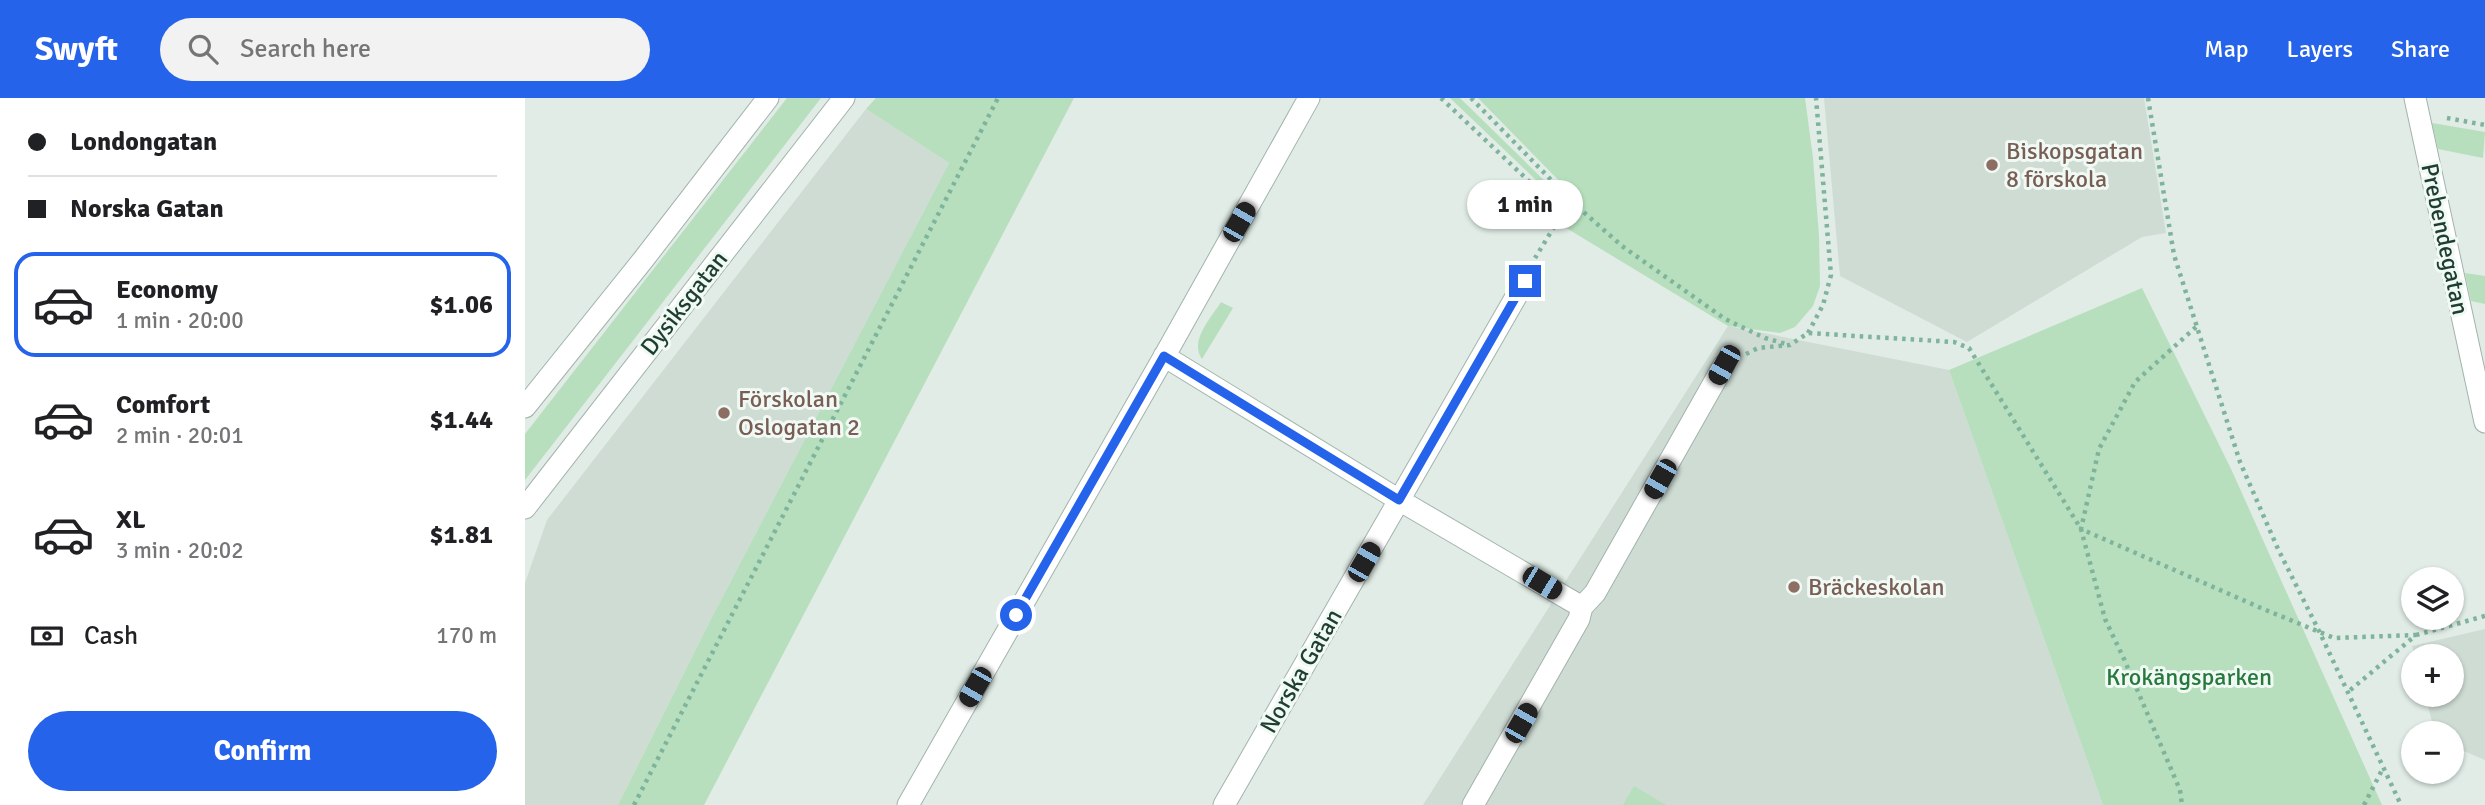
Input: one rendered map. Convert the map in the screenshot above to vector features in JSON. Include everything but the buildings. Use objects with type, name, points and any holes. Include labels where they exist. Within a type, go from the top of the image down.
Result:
[{"type":"street","points":[[525,407],[768,98]]},
{"type":"street","name":"Dysiksgatan","points":[[525,508],[844,98]]},
{"type":"street","points":[[908,805],[1309,98]]},
{"type":"street","name":"Prebendegatan","points":[[2417,105],[2485,422]]},
{"type":"street","name":"Norska Gatan","points":[[1224,805],[1525,281]]},
{"type":"street","points":[[1164,356],[1399,500],[1582,607]]},
{"type":"street","points":[[1473,805],[1580,620],[1582,607],[1595,593],[1724,365]]},
{"type":"path","points":[[634,805],[998,98]]},
{"type":"path","points":[[1441,98],[1552,204],[1579,208],[1622,246],[1725,319],[1765,338],[1790,345]]},
{"type":"path","points":[[1471,98],[1563,192],[1567,206],[1532,262],[1525,281]]},
{"type":"path","points":[[1724,365],[1758,348],[1790,345],[1808,333],[1823,305],[1831,275],[1817,98]]},
{"type":"path","points":[[2148,98],[2174,255],[2240,462],[2278,549],[2401,805]]},
{"type":"path","points":[[2417,105],[2485,125]]},
{"type":"path","points":[[2081,529],[2099,449],[2135,382],[2196,327]]},
{"type":"path","points":[[1808,333],[1954,342],[1969,348],[2081,529],[2105,620],[2175,778],[2182,805]]},
{"type":"path","points":[[2081,529],[2334,638],[2416,635],[2485,616]]},
{"type":"path","points":[[2348,692],[2416,635]]},
{"type":"path","points":[[2364,805],[2382,769]]},
{"type":"shaded area","name":"Biskopsgatan 8 förskola","points":[[1824,98],[2144,98],[2166,233],[2142,237],[1967,342],[1840,276]]},
{"type":"shaded area","name":"Förskolan Oslogatan 2","points":[[866,109],[949,163],[709,623],[618,805],[525,805],[525,583],[547,520]]},
{"type":"shaded area","name":"Bräckeskolan","points":[[1728,326],[1949,370],[2103,805],[1423,805]]},
{"type":"shaded area","points":[[2485,629],[2485,760],[2464,751],[2464,721],[2432,721],[2428,707],[2464,707],[2464,644],[2421,644]]},
{"type":"green space","points":[[787,98],[821,98],[525,480],[525,434]]},
{"type":"green space","points":[[876,98],[1074,98],[704,805],[618,805],[709,623],[949,163],[866,109]]},
{"type":"green space","points":[[1450,98],[1460,98],[1561,197],[1560,200],[1557,200]]},
{"type":"green space","points":[[1478,98],[1805,98],[1819,236],[1820,286],[1813,306],[1795,327],[1780,333],[1728,326],[1563,226],[1578,200]]},
{"type":"green space","points":[[2432,123],[2485,132],[2483,158],[2438,149]]},
{"type":"green space","points":[[2465,273],[2485,276],[2485,304],[2471,301]]},
{"type":"green space","name":"Krokängsparken","points":[[2142,288],[2232,471],[2382,805],[2103,805],[1949,370]]},
{"type":"green space","points":[[1221,302],[1233,308],[1202,359],[1198,345],[1200,337]]},
{"type":"green space","points":[[1634,786],[1666,805],[1623,805]]},
{"type":"place","name":"Biskopsgatan 8 förskola","points":[[1992,165]]},
{"type":"place","name":"Förskolan Oslogatan 2","points":[[724,413]]},
{"type":"place","name":"Bräckeskolan","points":[[1794,587]]},
{"type":"route","points":[[1016,615],[1164,356],[1399,500],[1525,281]]}]
